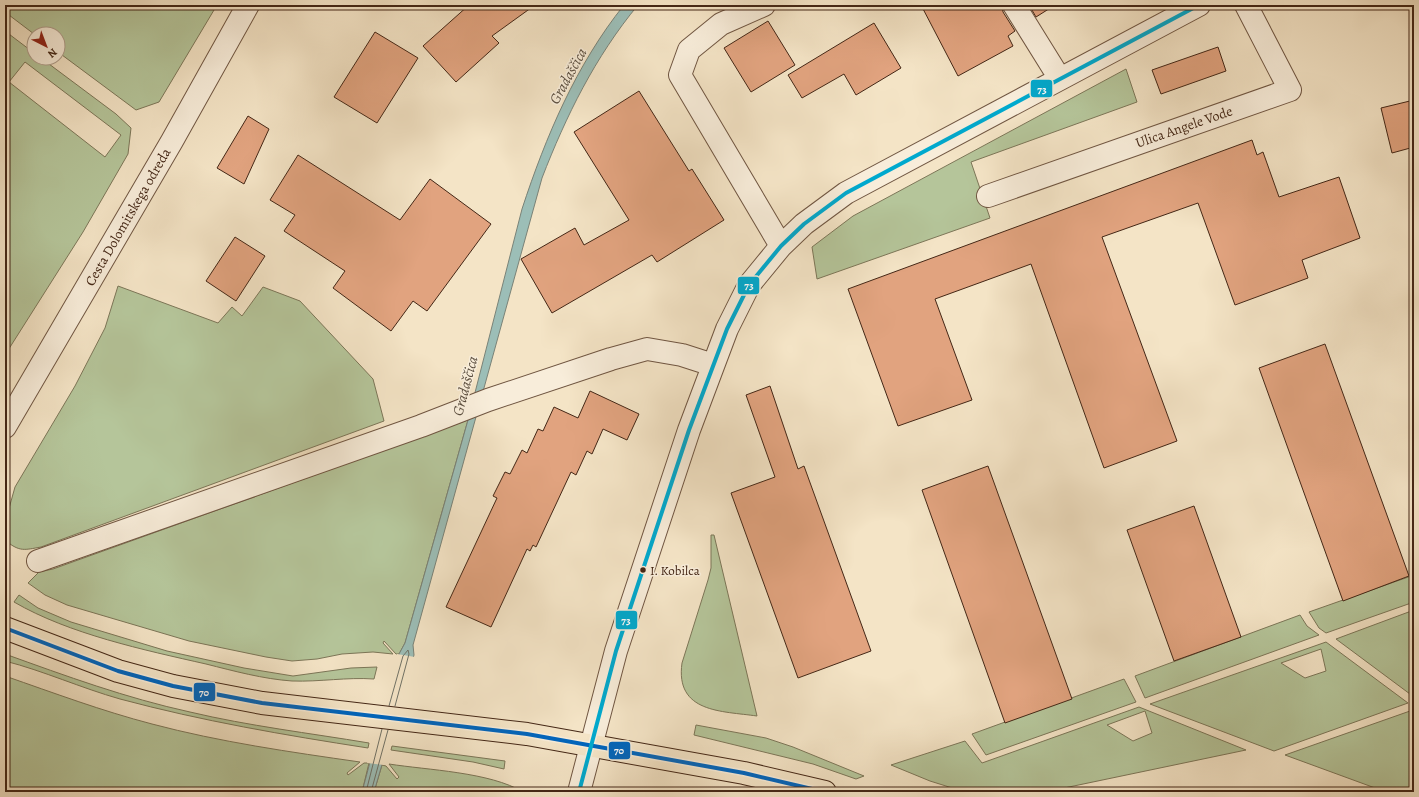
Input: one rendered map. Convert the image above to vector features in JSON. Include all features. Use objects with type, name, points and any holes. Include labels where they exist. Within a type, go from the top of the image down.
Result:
[{"type":"main road","points":[[5,628],[118,671],[173,686],[262,703],[527,734],[744,773],[825,792]]},
{"type":"street","name":"Cesta Dolomitskega odreda","points":[[5,427],[172,141],[248,5]]},
{"type":"street","points":[[764,5],[721,24],[689,50],[680,75],[781,246]]},
{"type":"street","points":[[1014,5],[1060,79]]},
{"type":"street","points":[[579,792],[618,644],[689,430],[727,329],[749,285],[781,246],[804,224],[846,193],[1199,5]]},
{"type":"street","name":"Ulica Angele Vode","points":[[988,196],[1290,90],[1246,5]]},
{"type":"street","points":[[38,561],[451,415],[488,400],[610,359],[647,349],[682,355],[713,365]]},
{"type":"green space","points":[[5,5],[217,5],[159,102],[136,110],[66,58],[66,26],[26,26],[26,28],[5,12]]},
{"type":"green space","points":[[5,31],[26,47],[26,63],[25,62],[9,82],[105,157],[121,135],[30,66],[52,66],[116,114],[131,128],[128,154],[83,232],[5,355]]},
{"type":"green space","points":[[1126,69],[1137,102],[971,162],[990,218],[817,279],[812,247],[853,216]]},
{"type":"green space","points":[[118,286],[218,323],[232,307],[242,316],[263,287],[300,301],[373,379],[384,421],[41,547],[19,549],[15,547],[6,541],[6,519],[15,487],[75,386],[105,328]]},
{"type":"green space","points":[[468,420],[405,643],[399,654],[396,654],[384,641],[383,643],[393,654],[373,652],[342,654],[317,659],[292,661],[266,657],[189,641],[67,605],[45,595],[28,583],[39,572],[53,569]]},
{"type":"green space","points":[[711,535],[714,535],[757,716],[730,713],[704,706],[693,700],[686,692],[682,679],[682,663],[711,568]]},
{"type":"green space","points":[[1414,575],[1414,602],[1326,633],[1319,628],[1309,612]]},
{"type":"green space","points":[[19,595],[38,608],[71,622],[167,651],[244,668],[293,676],[351,668],[377,667],[374,679],[292,681],[259,677],[133,647],[83,632],[35,613],[14,602]]},
{"type":"green space","points":[[1414,610],[1414,697],[1336,639]]},
{"type":"green space","points":[[1300,615],[1307,626],[1319,635],[1145,698],[1135,676]]},
{"type":"green space","points":[[1326,642],[1408,703],[1274,751],[1150,704]],"holes":[[[1321,649],[1326,671],[1305,678],[1281,663]]]},
{"type":"green space","points":[[5,654],[96,686],[166,706],[212,717],[369,743],[368,748],[243,727],[120,699],[5,661]]},
{"type":"green space","points":[[5,676],[78,702],[152,724],[255,746],[360,762],[347,773],[348,775],[364,763],[369,763],[362,792],[5,792]]},
{"type":"green space","points":[[1124,679],[1136,702],[986,755],[972,734]]},
{"type":"green space","points":[[1139,707],[1246,750],[1045,792],[965,792],[930,781],[891,765],[965,741],[982,763]],"holes":[[[1145,711],[1152,733],[1133,741],[1107,725]]]},
{"type":"green space","points":[[1410,711],[1414,731],[1414,792],[1386,792],[1285,755]]},
{"type":"green space","points":[[696,725],[766,738],[793,747],[864,776],[856,779],[813,764],[694,735]]},
{"type":"green space","points":[[392,746],[505,761],[504,769],[473,762],[391,750]]},
{"type":"green space","points":[[389,764],[476,776],[509,785],[523,792],[374,792],[382,765],[386,766],[397,779],[399,777]]},
{"type":"water","name":"Gradaščica","points":[[624,5],[638,5],[608,45],[595,66],[561,132],[542,178],[413,645],[414,655],[374,792],[362,792],[399,654],[405,643],[468,420],[522,209],[541,155],[564,102],[591,52]]},
{"type":"pier","points":[[397,654],[415,657],[384,765],[367,763]]},
{"type":"building","points":[[469,5],[535,5],[492,36],[499,43],[456,82],[423,46]]},
{"type":"building","points":[[921,5],[1002,5],[1003,12],[1015,31],[1008,36],[1013,46],[958,76]]},
{"type":"building","points":[[1029,5],[1055,5],[1036,17]]},
{"type":"building","points":[[768,21],[795,65],[751,92],[724,48]]},
{"type":"building","points":[[874,23],[901,68],[856,95],[844,74],[802,98],[788,75]]},
{"type":"building","points":[[375,32],[418,58],[377,123],[334,97]]},
{"type":"building","points":[[1218,47],[1226,71],[1161,94],[1152,70]]},
{"type":"building","points":[[639,91],[689,171],[692,169],[724,220],[657,262],[652,255],[552,313],[521,259],[575,228],[584,245],[629,220],[574,132]]},
{"type":"building","points":[[1414,100],[1414,147],[1392,153],[1381,108]]},
{"type":"building","points":[[248,116],[269,129],[244,184],[217,168]]},
{"type":"building","points":[[1252,140],[1257,155],[1263,152],[1279,197],[1339,177],[1360,238],[1302,260],[1308,278],[1235,305],[1198,203],[1102,237],[1177,441],[1104,468],[1031,264],[935,299],[972,400],[898,426],[848,289]]},
{"type":"building","points":[[298,155],[400,220],[430,179],[491,224],[427,311],[413,301],[391,331],[333,288],[345,271],[284,231],[295,215],[270,200]]},
{"type":"building","points":[[235,237],[265,256],[236,301],[206,281]]},
{"type":"building","points":[[1325,344],[1409,576],[1343,601],[1259,368]]},
{"type":"building","points":[[770,386],[798,469],[804,466],[871,651],[798,678],[731,493],[775,477],[746,395]]},
{"type":"building","points":[[590,391],[639,414],[627,440],[603,429],[592,454],[587,451],[576,475],[571,472],[536,547],[533,545],[530,551],[527,549],[491,627],[446,607],[497,498],[493,496],[505,472],[510,474],[522,450],[527,453],[538,429],[543,431],[554,407],[578,418]]},
{"type":"building","points":[[988,466],[1072,699],[1005,723],[922,490]]},
{"type":"building","points":[[1194,506],[1241,637],[1174,661],[1127,530]]},
{"type":"transit line","name":"73","points":[[579,792],[616,651],[689,430],[727,329],[749,285],[781,246],[804,224],[846,193],[1199,5]]},
{"type":"transit line","name":"70","points":[[5,628],[118,671],[173,686],[262,703],[527,734],[744,773],[825,792]]},
{"type":"place","name":"I. Kobilca","points":[[643,570]]}]
